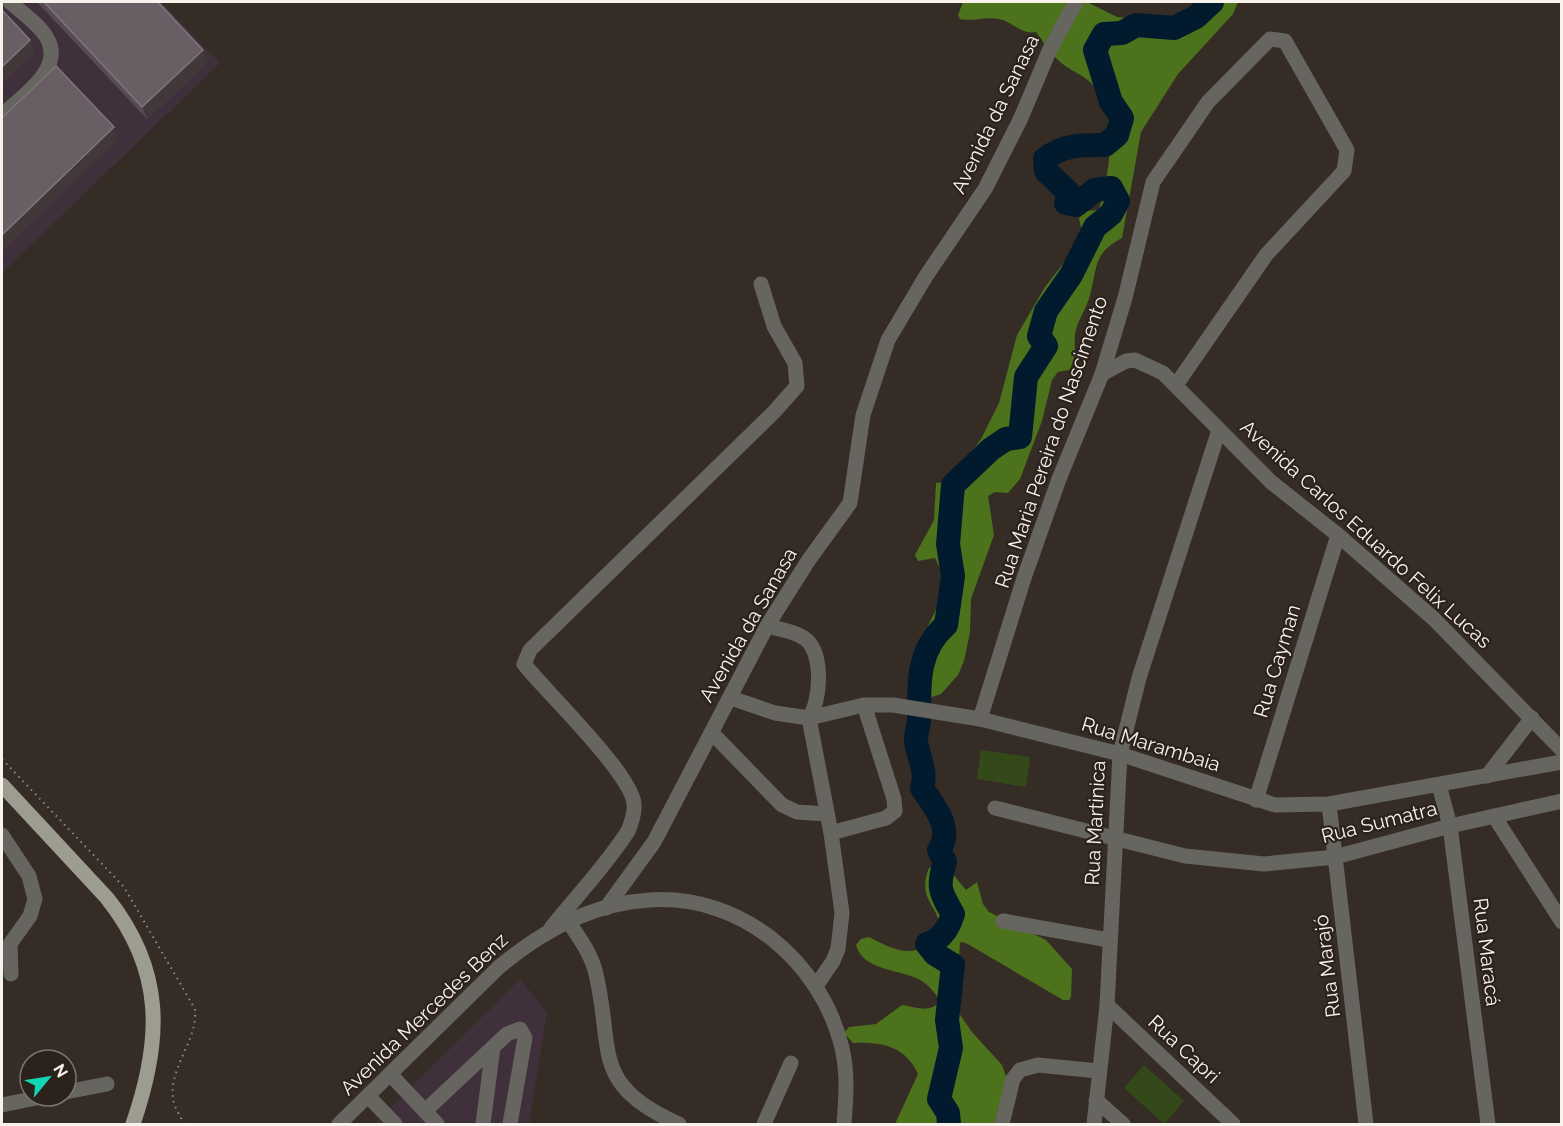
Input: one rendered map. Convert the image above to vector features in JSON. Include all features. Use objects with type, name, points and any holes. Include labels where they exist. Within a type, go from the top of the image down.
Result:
[{"type":"main road","points":[[2,785],[107,898],[120,915],[142,954],[153,999],[154,1034],[149,1074],[133,1125]]},
{"type":"street","points":[[2,115],[40,79],[51,63],[53,51],[46,36],[10,2]]},
{"type":"street","name":"Avenida da Sanasa","points":[[606,908],[654,842],[767,626],[808,561],[850,503],[863,416],[888,340],[926,276],[985,189],[1020,120],[1050,49],[1076,2]]},
{"type":"street","name":"Rua Maria Pereira do Nascimento","points":[[980,719],[1051,501],[1102,374],[1125,298],[1153,182],[1208,102],[1270,39],[1285,41],[1347,150],[1344,171],[1266,255],[1176,385]]},
{"type":"street","points":[[551,928],[629,829],[634,804],[628,788],[599,748],[538,682],[524,664],[525,658],[530,650],[797,387],[795,363],[774,326],[761,284]]},
{"type":"street","name":"Avenida Carlos Eduardo Felix Lucas","points":[[1102,374],[1126,361],[1136,360],[1163,373],[1271,482],[1338,535],[1434,619],[1562,750]]},
{"type":"street","name":"Rua Martinica","points":[[1094,1125],[1098,1071],[1107,1005],[1120,754],[1139,678],[1219,430]]},
{"type":"street","name":"Rua Cayman","points":[[1256,800],[1338,535]]},
{"type":"street","points":[[767,626],[802,637],[813,649],[819,694],[816,708],[809,718],[831,833],[842,913],[842,930],[833,961],[816,986]]},
{"type":"street","name":"Rua Marambaia","points":[[731,698],[775,713],[809,718],[864,705],[893,705],[980,719],[1186,773],[1275,805],[1329,804],[1562,762]]},
{"type":"street","points":[[831,833],[886,818],[895,812],[894,799],[864,705]]},
{"type":"street","points":[[1487,776],[1532,718]]},
{"type":"street","points":[[712,733],[782,805],[797,812],[827,814]]},
{"type":"street","name":"Rua Maracá","points":[[1439,785],[1450,826],[1488,1125]]},
{"type":"street","name":"Rua Sumatra","points":[[995,808],[1185,856],[1264,864],[1335,857],[1450,826],[1562,801]]},
{"type":"street","name":"Rua Marajó","points":[[1329,804],[1366,1125]]},
{"type":"street","points":[[1494,816],[1562,922]]},
{"type":"street","points":[[2,835],[28,876],[35,899],[30,916],[10,944],[11,974]]},
{"type":"street","name":"Avenida Mercedes Benz","points":[[339,1125],[499,967],[551,928],[606,908],[650,900],[679,900],[706,904],[731,912],[782,946],[816,986],[827,1006],[842,1048],[846,1089],[844,1125]]},
{"type":"street","points":[[568,921],[594,968],[603,1012],[605,1051],[610,1068],[624,1089],[654,1113],[679,1125]]},
{"type":"street","points":[[1003,921],[1109,940]]},
{"type":"street","name":"Rua Capri","points":[[1107,1005],[1233,1125]]},
{"type":"street","points":[[425,1111],[492,1047],[516,1029],[525,1034],[510,1125]]},
{"type":"street","points":[[483,1125],[492,1047]]},
{"type":"street","points":[[764,1125],[791,1063]]},
{"type":"street","points":[[1002,1125],[1013,1080],[1020,1070],[1038,1065],[1098,1071]]},
{"type":"street","points":[[390,1074],[437,1125]]},
{"type":"street","points":[[78,1090],[107,1084]]},
{"type":"street","points":[[368,1096],[394,1125]]},
{"type":"street","points":[[1096,1100],[1123,1125]]},
{"type":"street","points":[[2,1105],[18,1102]]},
{"type":"shaded area","points":[[2,2],[161,2],[220,63],[2,273]]},
{"type":"shaded area","points":[[520,979],[547,1012],[529,1124],[374,1124]]},
{"type":"green space","points":[[963,2],[1087,2],[1117,17],[1163,22],[1186,12],[1198,2],[1238,2],[1233,14],[1178,74],[1141,132],[1122,238],[1105,250],[1098,262],[1089,300],[1076,329],[1073,361],[1069,370],[1058,372],[1052,380],[1042,421],[1020,479],[1008,493],[995,492],[988,496],[994,535],[971,599],[970,632],[964,661],[958,675],[941,694],[932,697],[919,688],[918,668],[926,630],[940,601],[941,571],[935,558],[918,561],[915,555],[934,520],[936,483],[949,482],[981,439],[999,403],[1017,335],[1045,287],[1083,238],[1079,218],[1086,211],[1099,210],[1109,163],[1110,146],[1107,112],[1093,85],[1059,61],[1036,32],[1026,32],[999,19],[960,19],[958,15]]},
{"type":"green space","points":[[981,750],[1030,757],[1026,787],[977,779]]},
{"type":"green space","points":[[939,864],[947,867],[966,890],[977,882],[983,904],[989,912],[1046,940],[1072,969],[1071,997],[1069,1000],[1063,1000],[966,943],[960,942],[956,1009],[972,1032],[1002,1065],[1007,1079],[994,1124],[895,1124],[918,1074],[913,1065],[906,1057],[892,1048],[874,1043],[853,1043],[844,1033],[849,1027],[876,1024],[902,1005],[927,1009],[940,1001],[930,987],[920,980],[873,964],[860,953],[856,945],[861,939],[869,937],[899,950],[914,951],[935,940],[940,932],[939,921],[925,888],[929,868]]},
{"type":"green space","points":[[1144,1065],[1184,1101],[1164,1124],[1124,1088]]},
{"type":"building","points":[[44,2],[158,2],[203,50],[142,107]]},
{"type":"building","points":[[2,10],[30,40],[2,67]]},
{"type":"building","points":[[56,66],[114,127],[2,235],[2,118]]},
{"type":"waterway","points":[[949,1124],[948,1113],[939,1099],[951,1048],[947,1020],[953,965],[935,954],[927,944],[944,932],[953,914],[941,889],[945,862],[939,850],[943,842],[943,826],[937,810],[922,788],[923,770],[916,739],[919,722],[920,680],[925,656],[930,645],[946,625],[953,576],[948,544],[953,485],[991,449],[1006,439],[1020,437],[1026,377],[1046,346],[1039,336],[1046,311],[1071,275],[1095,227],[1111,214],[1118,201],[1111,188],[1095,190],[1076,205],[1066,203],[1069,193],[1046,171],[1045,159],[1059,150],[1081,145],[1105,145],[1117,135],[1122,118],[1111,102],[1095,50],[1104,34],[1122,33],[1136,25],[1174,28],[1196,17],[1212,2]]}]
